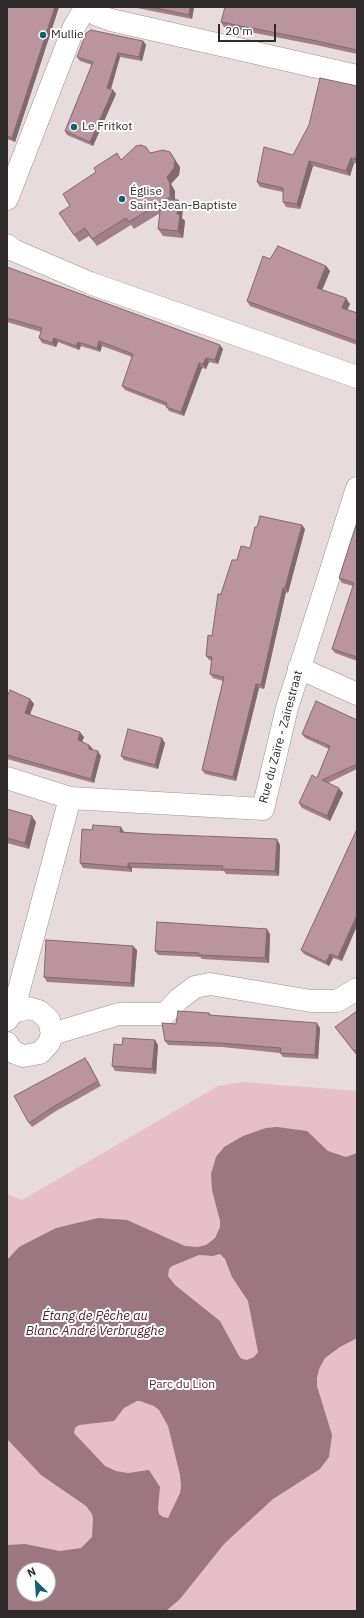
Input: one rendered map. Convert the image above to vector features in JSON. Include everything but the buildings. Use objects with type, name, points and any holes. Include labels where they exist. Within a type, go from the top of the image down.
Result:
[{"type":"street","points":[[7,198],[74,27],[87,7],[97,15],[115,21],[357,76]]},
{"type":"street","points":[[7,245],[13,250],[90,283],[357,377]]},
{"type":"street","name":"Rue du Zaïre - Zairestraat","points":[[7,778],[70,798],[263,809],[287,708],[357,488]]},
{"type":"street","points":[[299,668],[357,694]]},
{"type":"street","points":[[10,1016],[70,798]]},
{"type":"street","points":[[52,1034],[119,1014],[165,1014],[179,999],[194,987],[210,984],[311,1002],[337,1001],[357,989]]},
{"type":"street","points":[[7,1043],[13,1052],[23,1056],[40,1053],[49,1043],[52,1034],[49,1020],[39,1011],[28,1008],[10,1016]]},
{"type":"green space","name":"Étang de Pêche au Blanc André Verbrugghe","points":[[243,1082],[357,1091],[357,1611],[7,1611],[7,1194],[22,1200],[218,1086]]},
{"type":"water","name":"Étang de Pêche au Blanc André Verbrugghe","points":[[277,1127],[307,1131],[328,1151],[346,1157],[357,1153],[357,1338],[340,1347],[325,1358],[319,1369],[317,1378],[317,1386],[332,1435],[329,1457],[320,1469],[273,1499],[224,1544],[180,1599],[166,1611],[7,1611],[7,1545],[25,1544],[60,1551],[81,1548],[92,1537],[93,1519],[92,1514],[86,1506],[41,1475],[7,1439],[7,1260],[19,1247],[56,1228],[98,1218],[127,1220],[185,1246],[198,1247],[206,1245],[215,1238],[220,1227],[220,1221],[212,1190],[211,1174],[216,1157],[224,1147],[243,1136],[266,1128]],"holes":[[[220,1254],[225,1259],[232,1277],[248,1301],[258,1352],[254,1357],[247,1360],[242,1359],[239,1356],[220,1321],[175,1285],[168,1276],[169,1269],[172,1266],[199,1255],[213,1256]],[[137,1401],[154,1406],[159,1410],[168,1426],[180,1475],[181,1486],[180,1493],[168,1518],[159,1514],[158,1508],[160,1487],[149,1470],[128,1473],[116,1471],[105,1466],[74,1433],[75,1428],[79,1425],[114,1421],[124,1408]]]},
{"type":"place","name":"Mullie","points":[[43,35]]},
{"type":"place","name":"Le Fritkot","points":[[74,127]]},
{"type":"place","name":"Église Saint-Jean-Baptiste","points":[[122,199]]},
{"type":"park label","name":"Parc du Lion","points":[[182,1385]]}]
